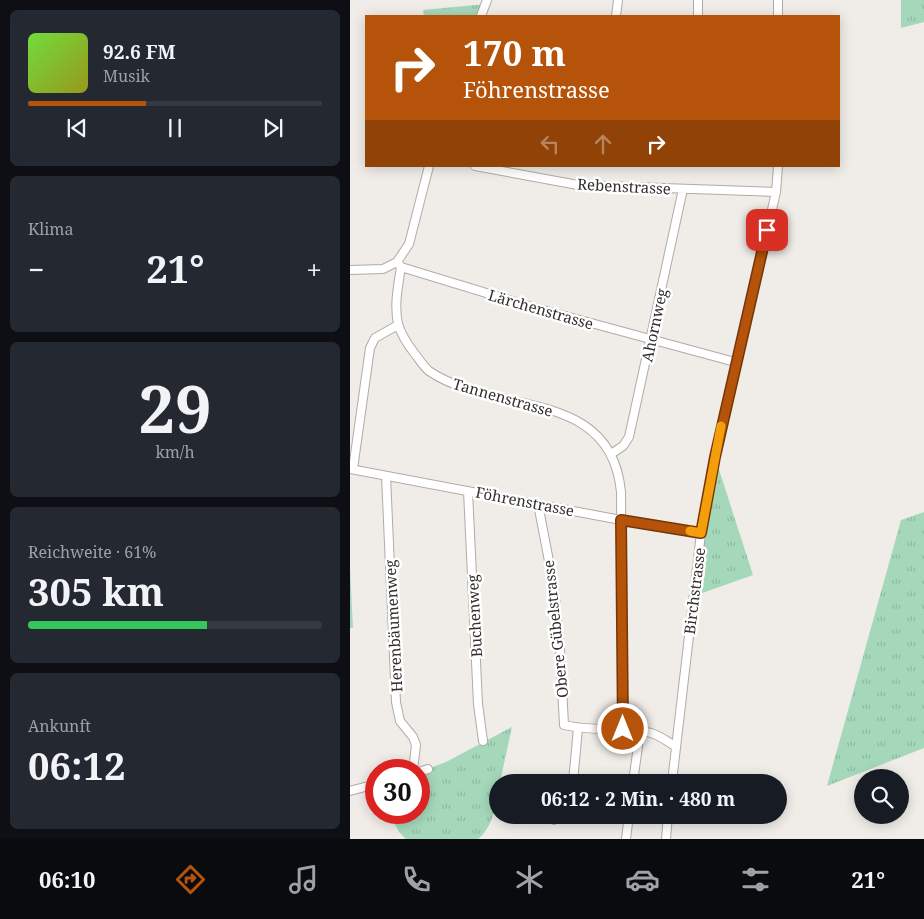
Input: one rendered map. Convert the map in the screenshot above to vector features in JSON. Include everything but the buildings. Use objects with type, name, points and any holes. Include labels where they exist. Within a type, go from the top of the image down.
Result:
[{"type":"street","points":[[481,15],[487,0]]},
{"type":"street","points":[[616,15],[618,0]]},
{"type":"street","points":[[698,0],[698,15]]},
{"type":"street","points":[[778,0],[778,15]]},
{"type":"street","points":[[350,270],[383,268],[399,264],[409,244],[429,167]]},
{"type":"street","name":"Rebenstrasse","points":[[479,167],[578,185],[776,192]]},
{"type":"street","name":"Birchstrasse","points":[[673,774],[701,533],[735,362],[776,192],[778,167]]},
{"type":"street","name":"Ahornweg","points":[[612,454],[623,446],[629,437],[683,189]]},
{"type":"street","name":"Tannenstrasse","points":[[399,264],[396,294],[398,325],[408,345],[428,370],[453,384],[559,412],[589,428],[612,454],[620,481],[623,729]]},
{"type":"street","name":"Lärchenstrasse","points":[[399,264],[532,307],[735,362]]},
{"type":"street","points":[[351,469],[370,348],[376,338],[398,325]]},
{"type":"street","name":"Föhrenstrasse","points":[[351,469],[621,520],[701,533]]},
{"type":"street","name":"Herenbäumenweg","points":[[386,476],[396,702],[400,721],[413,737],[416,745],[414,759]]},
{"type":"street","name":"Buchenweg","points":[[468,491],[478,704],[483,741]]},
{"type":"street","name":"Obere Gübelstrasse","points":[[538,504],[554,587],[560,649],[564,725],[578,728]]},
{"type":"street","points":[[574,774],[578,728],[623,729],[652,733],[675,746]]},
{"type":"street","points":[[634,774],[640,732]]},
{"type":"street","points":[[350,791],[365,787]]},
{"type":"street","points":[[626,839],[628,824]]},
{"type":"street","points":[[666,839],[667,824]]},
{"type":"green space","points":[[901,0],[924,0],[924,22],[901,28]]},
{"type":"green space","points":[[486,4],[481,15],[424,15],[423,10]]},
{"type":"green space","points":[[715,457],[753,575],[694,596]]},
{"type":"green space","points":[[924,512],[924,748],[870,769],[854,769],[854,775],[827,786],[901,520]]},
{"type":"green space","points":[[350,568],[353,628],[350,628]]},
{"type":"green space","points":[[512,727],[502,774],[489,774],[490,824],[483,834],[478,839],[406,839],[395,824],[430,824],[430,768],[446,762]]},
{"type":"slow traffic","points":[[690,531],[701,533],[721,426]]},
{"type":"route","points":[[623,729],[621,520],[701,533],[735,362],[767,230]]}]
